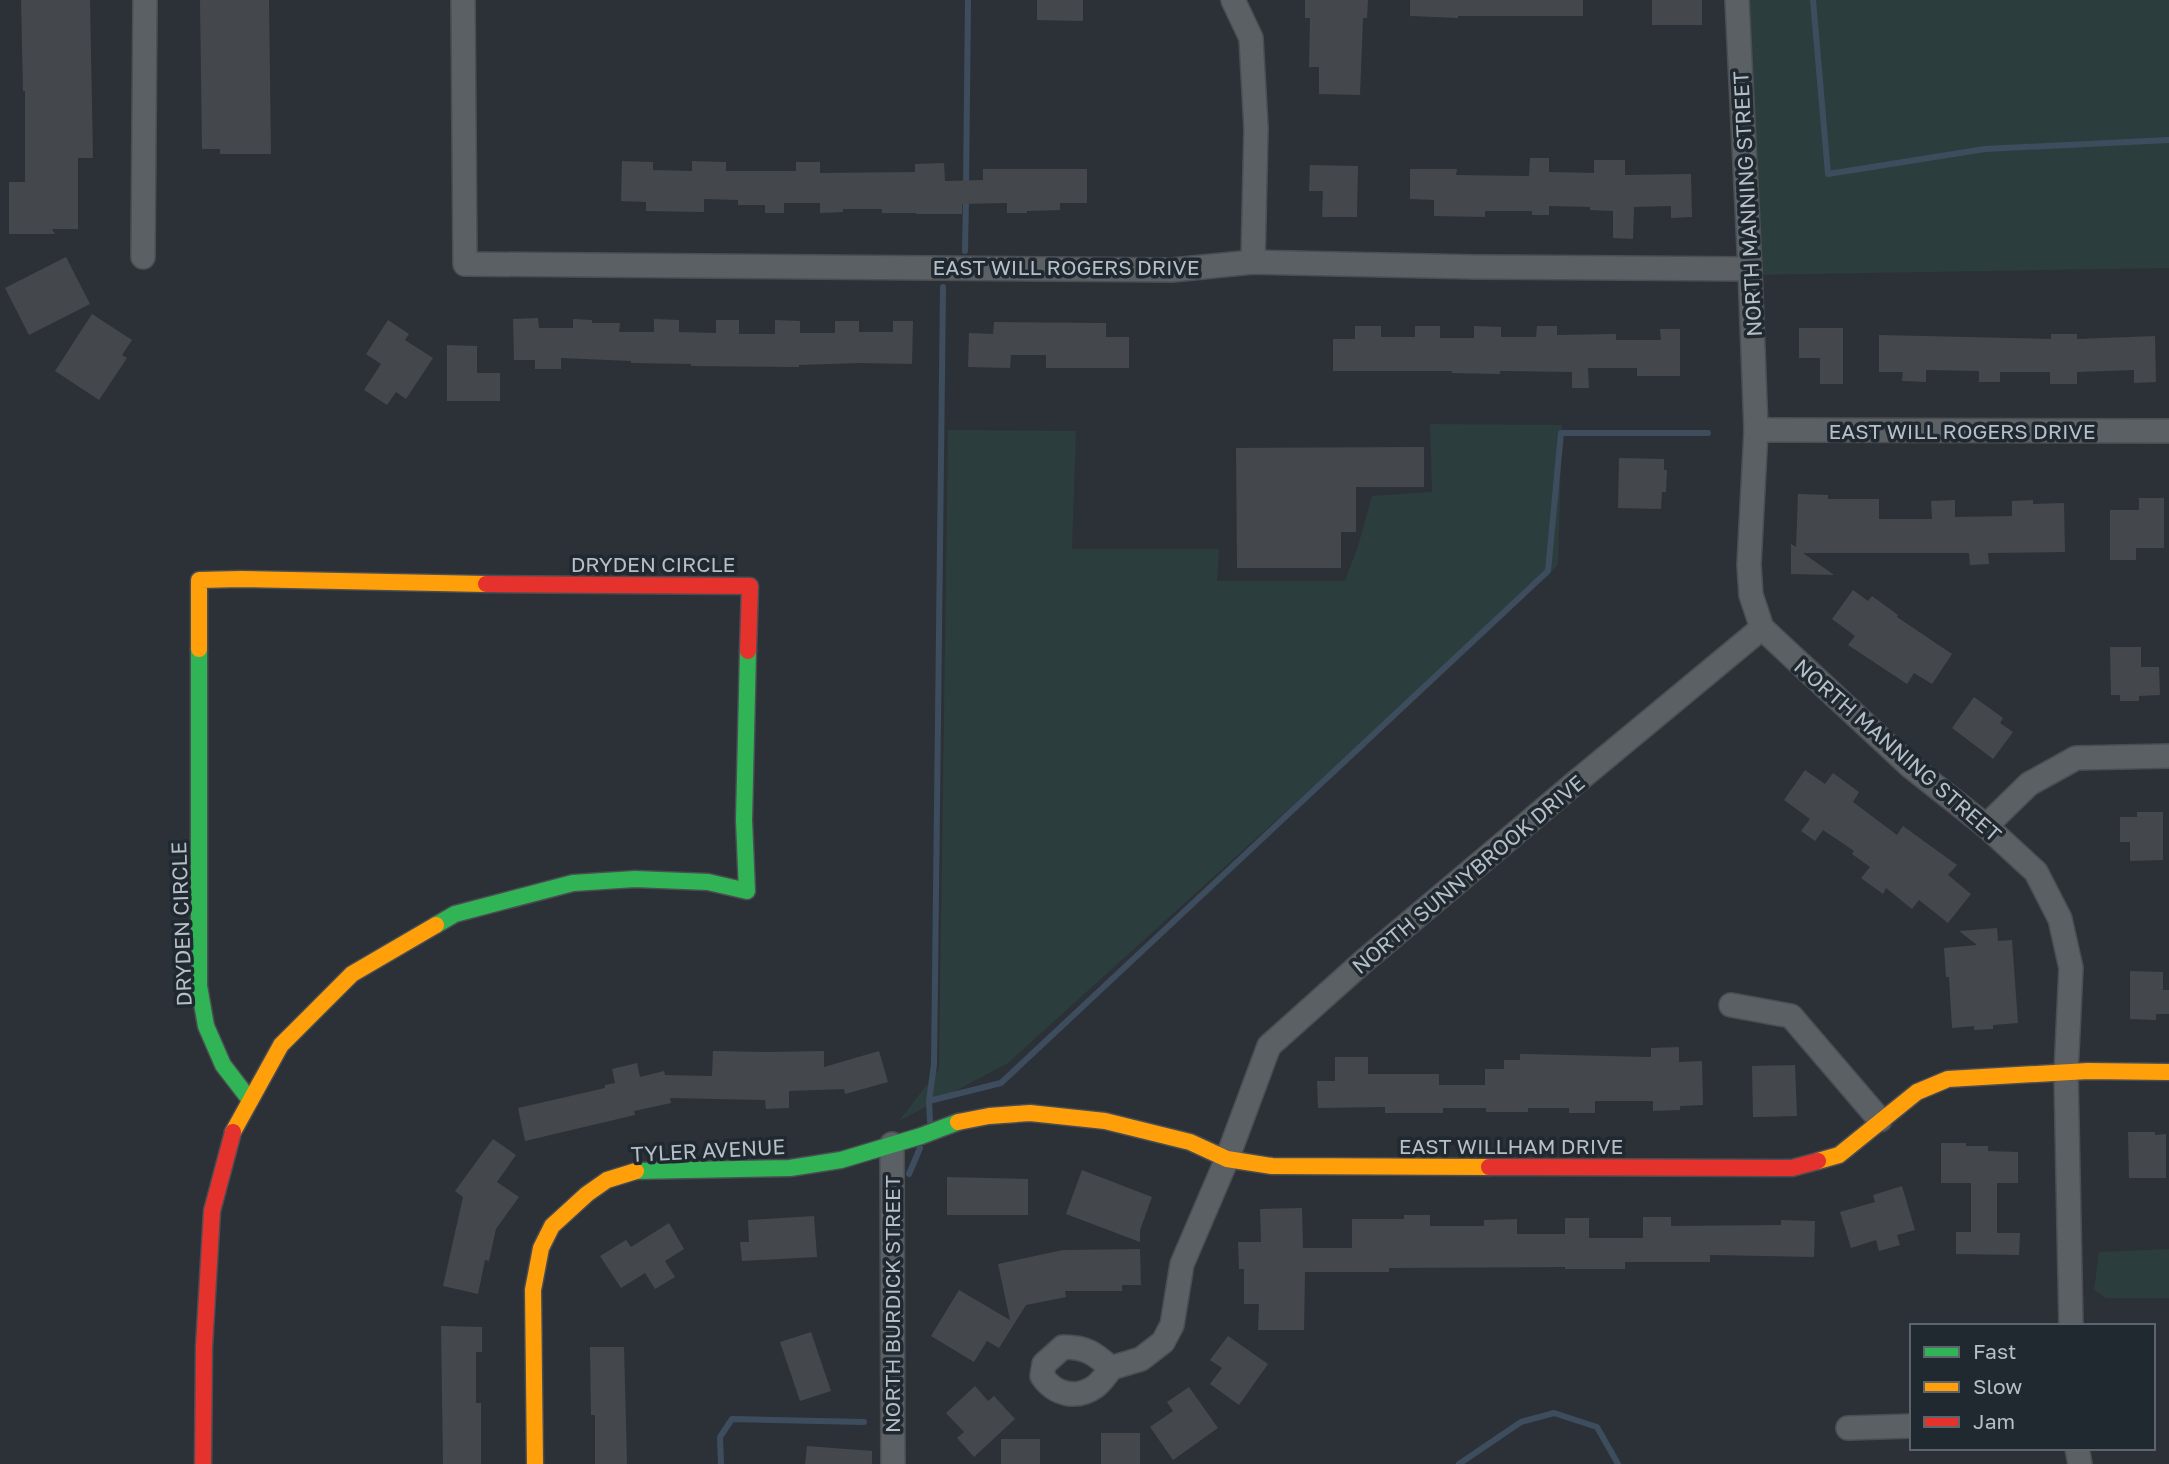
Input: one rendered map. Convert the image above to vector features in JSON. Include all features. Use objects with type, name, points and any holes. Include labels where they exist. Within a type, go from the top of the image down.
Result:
[{"type":"street","points":[[144,257],[145,0]]},
{"type":"street","name":"EAST WILL ROGERS DRIVE","points":[[463,0],[465,264],[1172,270],[1253,262],[1750,269]]},
{"type":"street","points":[[1233,0],[1251,38],[1256,128],[1253,262]]},
{"type":"street","name":"NORTH MANNING STREET","points":[[1737,0],[1756,430],[1749,565],[1751,595],[1762,628],[1910,766],[1986,826],[2036,872],[2060,919],[2071,968],[2066,1073],[2071,1324]]},
{"type":"street","name":"EAST WILL ROGERS DRIVE","points":[[1756,430],[2169,431]]},
{"type":"street","name":"DRYDEN CIRCLE","points":[[198,580],[750,586],[744,820],[747,891],[708,882],[635,879],[572,883],[455,914],[352,974],[281,1045],[250,1100],[223,1065],[210,1036],[200,986],[198,580]]},
{"type":"street","name":"NORTH SUNNYBROOK DRIVE","points":[[1111,1368],[1141,1359],[1163,1342],[1172,1325],[1182,1264],[1227,1159],[1269,1046],[1364,961],[1762,628]]},
{"type":"street","points":[[1986,826],[2029,783],[2076,758],[2169,756]]},
{"type":"street","points":[[1731,1005],[1791,1016],[1880,1120]]},
{"type":"street","name":"EAST WILLHAM DRIVE","points":[[841,1160],[921,1136],[951,1123],[989,1116],[1030,1113],[1105,1121],[1190,1142],[1227,1159],[1272,1166],[1792,1168],[1839,1155],[1917,1092],[1948,1079],[2066,1073],[2169,1072]]},
{"type":"street","points":[[203,1464],[204,1347],[212,1211],[234,1128],[250,1100]]},
{"type":"street","name":"NORTH BURDICK STREET","points":[[892,1144],[893,1464]]},
{"type":"street","name":"TYLER AVENUE","points":[[535,1464],[533,1290],[541,1248],[552,1226],[607,1180],[632,1171],[790,1168],[841,1160]]},
{"type":"street","points":[[1848,1427],[1910,1426]]},
{"type":"shaded area","points":[[1746,0],[2169,0],[2169,268],[1751,275]]},
{"type":"shaded area","points":[[1430,424],[1562,425],[1558,565],[1008,1063],[899,1121],[939,1069],[948,430],[1076,431],[1072,549],[1219,549],[1217,581],[1345,581],[1372,496],[1432,492]]},
{"type":"shaded area","points":[[2169,1249],[2169,1298],[2106,1298],[2094,1290],[2099,1252]]},
{"type":"building","points":[[21,0],[90,0],[93,158],[78,158],[78,229],[52,229],[55,234],[9,234],[9,182],[25,182]]},
{"type":"building","points":[[200,0],[269,0],[271,154],[220,154],[220,149],[202,149]]},
{"type":"building","points":[[1037,0],[1083,0],[1083,21],[1037,20]]},
{"type":"building","points":[[1305,0],[1368,0],[1367,18],[1363,18],[1360,95],[1319,94],[1319,67],[1309,67],[1310,18],[1305,18]]},
{"type":"building","points":[[1410,0],[1583,0],[1583,16],[1410,16]]},
{"type":"building","points":[[1652,0],[1702,0],[1702,25],[1652,25]]},
{"type":"building","points":[[1530,158],[1549,158],[1549,172],[1594,173],[1594,160],[1625,160],[1625,175],[1691,174],[1692,217],[1671,218],[1671,206],[1634,207],[1633,239],[1613,238],[1613,211],[1590,210],[1590,207],[1549,206],[1549,215],[1532,215],[1532,211],[1485,211],[1485,217],[1434,216],[1434,200],[1410,199],[1410,169],[1457,169],[1456,175],[1529,176]]},
{"type":"building","points":[[622,161],[653,162],[653,170],[692,171],[692,161],[726,162],[726,171],[796,171],[796,162],[820,162],[820,173],[915,172],[915,164],[944,163],[945,181],[983,180],[983,169],[1087,169],[1087,203],[1060,203],[1060,210],[1027,213],[1007,213],[1007,203],[962,204],[962,214],[916,214],[882,213],[882,209],[843,209],[843,212],[820,213],[820,203],[784,203],[784,213],[765,213],[765,205],[738,205],[738,200],[704,199],[704,212],[646,211],[646,202],[621,201]]},
{"type":"building","points":[[1310,165],[1358,166],[1357,217],[1322,217],[1323,191],[1309,191]]},
{"type":"building","points":[[66,257],[90,304],[29,335],[5,288]]},
{"type":"building","points":[[92,314],[132,340],[122,355],[127,358],[99,400],[55,371]]},
{"type":"building","points":[[538,318],[539,328],[573,328],[573,319],[592,320],[592,323],[620,323],[619,332],[654,332],[654,319],[679,320],[679,332],[716,333],[716,320],[739,320],[739,334],[775,334],[775,320],[800,321],[800,333],[835,333],[835,321],[859,321],[859,332],[893,332],[893,321],[913,321],[912,364],[691,366],[561,358],[561,369],[535,369],[535,360],[514,360],[513,319]]},
{"type":"building","points":[[388,320],[409,334],[405,340],[433,358],[406,399],[396,392],[387,405],[364,390],[381,364],[366,354]]},
{"type":"building","points":[[994,322],[1106,323],[1106,337],[1129,337],[1129,368],[1046,368],[1046,355],[1011,355],[1010,368],[968,367],[969,333],[993,334]]},
{"type":"building","points":[[1355,326],[1381,326],[1381,337],[1415,337],[1415,326],[1440,326],[1440,338],[1474,338],[1474,326],[1501,327],[1501,337],[1536,337],[1537,326],[1557,326],[1557,335],[1616,334],[1616,340],[1661,340],[1660,329],[1680,329],[1680,376],[1637,376],[1637,368],[1588,368],[1589,388],[1572,388],[1572,372],[1500,371],[1500,374],[1452,371],[1333,371],[1333,339],[1355,339]]},
{"type":"building","points":[[1799,328],[1843,328],[1843,384],[1820,384],[1820,358],[1799,358]]},
{"type":"building","points":[[2051,334],[2077,334],[2077,339],[2155,336],[2156,382],[2134,383],[2134,370],[2077,372],[2077,384],[2050,384],[2050,372],[2000,372],[2000,382],[1979,382],[1979,371],[1926,370],[1926,382],[1902,381],[1903,372],[1879,372],[1879,335],[2051,339]]},
{"type":"building","points":[[447,345],[477,346],[477,373],[500,373],[500,401],[447,401]]},
{"type":"building","points":[[1424,447],[1424,487],[1356,487],[1356,532],[1341,532],[1341,568],[1237,568],[1236,448]]},
{"type":"building","points":[[1619,458],[1664,459],[1664,470],[1667,470],[1666,492],[1662,492],[1661,509],[1618,508]]},
{"type":"building","points":[[1798,494],[1828,495],[1828,499],[1879,499],[1879,519],[1932,519],[1931,501],[1955,500],[1955,517],[2012,516],[2012,501],[2033,500],[2033,504],[2064,503],[2065,552],[1988,553],[1989,564],[1970,565],[1969,553],[1803,553],[1834,575],[1791,574],[1791,544],[1796,547]]},
{"type":"building","points":[[2139,498],[2164,498],[2164,548],[2136,548],[2136,560],[2110,560],[2110,510],[2139,510]]},
{"type":"building","points":[[1853,590],[1868,601],[1872,596],[1898,615],[1897,617],[1952,654],[1932,684],[1914,673],[1907,684],[1848,645],[1855,636],[1832,619]]},
{"type":"building","points":[[2110,647],[2141,647],[2141,667],[2159,667],[2160,695],[2139,696],[2139,701],[2120,701],[2120,695],[2111,695]]},
{"type":"building","points":[[1974,697],[2003,718],[2000,723],[2013,732],[1993,759],[1952,728]]},
{"type":"building","points":[[1805,770],[1825,784],[1833,773],[1859,792],[1853,802],[1897,835],[1903,826],[1957,865],[1948,875],[1971,894],[1948,923],[1919,900],[1912,909],[1886,888],[1883,894],[1861,878],[1870,867],[1852,854],[1854,851],[1823,830],[1815,841],[1801,831],[1810,819],[1784,800]]},
{"type":"building","points":[[2137,812],[2163,812],[2163,860],[2130,861],[2130,842],[2120,842],[2120,817],[2137,817]]},
{"type":"building","points":[[1997,928],[1998,941],[2012,940],[2018,1023],[1993,1025],[1993,1029],[1974,1030],[1974,1026],[1952,1028],[1944,948],[1977,945],[1959,931]]},
{"type":"building","points":[[2130,971],[2163,972],[2163,990],[2169,990],[2169,1014],[2156,1014],[2156,1020],[2130,1019]]},
{"type":"building","points":[[1679,1047],[1679,1062],[1702,1061],[1703,1105],[1680,1106],[1680,1110],[1653,1111],[1653,1101],[1595,1101],[1595,1113],[1569,1113],[1569,1108],[1486,1112],[1486,1108],[1443,1108],[1443,1113],[1385,1113],[1385,1107],[1318,1108],[1317,1081],[1335,1081],[1335,1057],[1368,1057],[1368,1074],[1439,1074],[1439,1085],[1485,1085],[1485,1069],[1504,1069],[1504,1060],[1520,1060],[1520,1054],[1651,1057],[1651,1048]]},
{"type":"building","points":[[713,1051],[824,1051],[824,1067],[879,1051],[888,1082],[845,1094],[844,1089],[789,1091],[789,1108],[766,1109],[765,1100],[670,1098],[671,1103],[634,1111],[635,1115],[525,1141],[518,1108],[605,1088],[605,1085],[615,1083],[612,1069],[637,1063],[640,1077],[664,1071],[665,1075],[712,1076]]},
{"type":"building","points":[[1795,1065],[1797,1116],[1753,1117],[1752,1066]]},
{"type":"building","points":[[2128,1132],[2166,1134],[2166,1178],[2129,1178]]},
{"type":"building","points":[[493,1139],[516,1155],[497,1182],[519,1197],[496,1229],[489,1261],[485,1260],[478,1294],[443,1286],[463,1197],[455,1191]]},
{"type":"building","points":[[1941,1143],[1966,1143],[1966,1146],[1988,1146],[1988,1151],[2018,1152],[2018,1183],[1997,1183],[1997,1233],[2020,1233],[2019,1255],[1956,1254],[1956,1232],[1971,1232],[1971,1183],[1941,1183]]},
{"type":"building","points":[[1082,1170],[1152,1197],[1140,1230],[1140,1242],[1066,1214]]},
{"type":"building","points":[[947,1177],[1028,1179],[1028,1215],[947,1215]]},
{"type":"building","points":[[1902,1186],[1915,1230],[1897,1235],[1900,1245],[1879,1251],[1876,1240],[1851,1248],[1840,1212],[1875,1202],[1873,1195]]},
{"type":"building","points":[[1302,1208],[1303,1248],[1352,1248],[1352,1219],[1404,1219],[1404,1215],[1430,1215],[1430,1226],[1484,1226],[1484,1220],[1517,1219],[1517,1234],[1565,1234],[1565,1218],[1589,1218],[1589,1238],[1643,1238],[1643,1217],[1671,1217],[1671,1226],[1781,1225],[1781,1220],[1815,1221],[1814,1257],[1710,1255],[1710,1262],[1625,1262],[1625,1269],[1389,1268],[1389,1272],[1305,1272],[1304,1330],[1258,1330],[1259,1304],[1244,1304],[1244,1269],[1239,1269],[1238,1242],[1261,1242],[1260,1209]]},
{"type":"building","points":[[814,1216],[817,1257],[742,1261],[740,1242],[749,1242],[748,1220]]},
{"type":"building","points":[[669,1223],[684,1249],[665,1261],[675,1277],[655,1289],[645,1273],[621,1288],[600,1256],[626,1240],[631,1247]]},
{"type":"building","points":[[1140,1249],[1141,1285],[1122,1285],[1122,1291],[1065,1291],[1066,1297],[1026,1305],[999,1348],[987,1341],[974,1362],[931,1336],[959,1290],[1010,1320],[998,1264],[1063,1250]]},
{"type":"building","points":[[441,1326],[482,1327],[482,1352],[476,1352],[476,1403],[481,1403],[481,1464],[443,1464]]},
{"type":"building","points":[[811,1332],[831,1391],[800,1401],[780,1342]]},
{"type":"building","points":[[1228,1336],[1268,1364],[1239,1405],[1210,1384],[1222,1368],[1210,1360]]},
{"type":"building","points":[[590,1347],[624,1347],[627,1464],[595,1464]]},
{"type":"building","points":[[975,1386],[988,1401],[994,1396],[1015,1419],[974,1457],[957,1438],[964,1432],[946,1413]]},
{"type":"building","points":[[1189,1387],[1218,1428],[1173,1460],[1150,1427],[1173,1411],[1167,1402]]},
{"type":"building","points":[[1101,1433],[1140,1433],[1140,1464],[1101,1464]]},
{"type":"building","points":[[1001,1439],[1040,1439],[1040,1464],[1001,1464]]},
{"type":"building","points":[[807,1446],[872,1451],[872,1464],[805,1464]]},
{"type":"waterway","points":[[966,187],[968,0]]},
{"type":"waterway","points":[[1813,0],[1828,174],[1985,149],[2169,140]]},
{"type":"waterway","points":[[965,251],[966,198]]},
{"type":"waterway","points":[[929,1101],[934,1065],[943,287]]},
{"type":"waterway","points":[[930,1121],[929,1101],[1001,1083],[1548,571],[1561,433],[1708,433]]},
{"type":"waterway","points":[[909,1174],[920,1148]]},
{"type":"waterway","points":[[1459,1464],[1521,1422],[1554,1413],[1597,1427],[1618,1464]]},
{"type":"waterway","points":[[721,1464],[720,1437],[732,1419],[864,1422]]},
{"type":"traffic: fast","points":[[199,649],[199,986],[206,1026],[223,1065],[250,1100]]},
{"type":"traffic: fast","points":[[436,925],[455,914],[573,883],[635,879],[708,882],[747,891],[744,820],[748,651]]},
{"type":"traffic: fast","points":[[636,1171],[790,1168],[841,1160],[958,1122]]},
{"type":"traffic: slow","points":[[199,649],[199,580],[486,584]]},
{"type":"traffic: slow","points":[[233,1132],[281,1045],[352,974],[436,925]]},
{"type":"traffic: slow","points":[[1818,1161],[1839,1155],[1917,1092],[1948,1079],[2088,1071],[2169,1072]]},
{"type":"traffic: slow","points":[[958,1122],[989,1116],[1030,1113],[1105,1121],[1190,1142],[1227,1159],[1272,1166],[1489,1167]]},
{"type":"traffic: slow","points":[[535,1464],[533,1290],[541,1248],[552,1226],[587,1194],[607,1180],[636,1171]]},
{"type":"traffic: jam","points":[[486,584],[750,586],[748,651]]},
{"type":"traffic: jam","points":[[203,1464],[204,1347],[212,1211],[233,1132]]},
{"type":"traffic: jam","points":[[1489,1167],[1792,1168],[1818,1161]]}]
